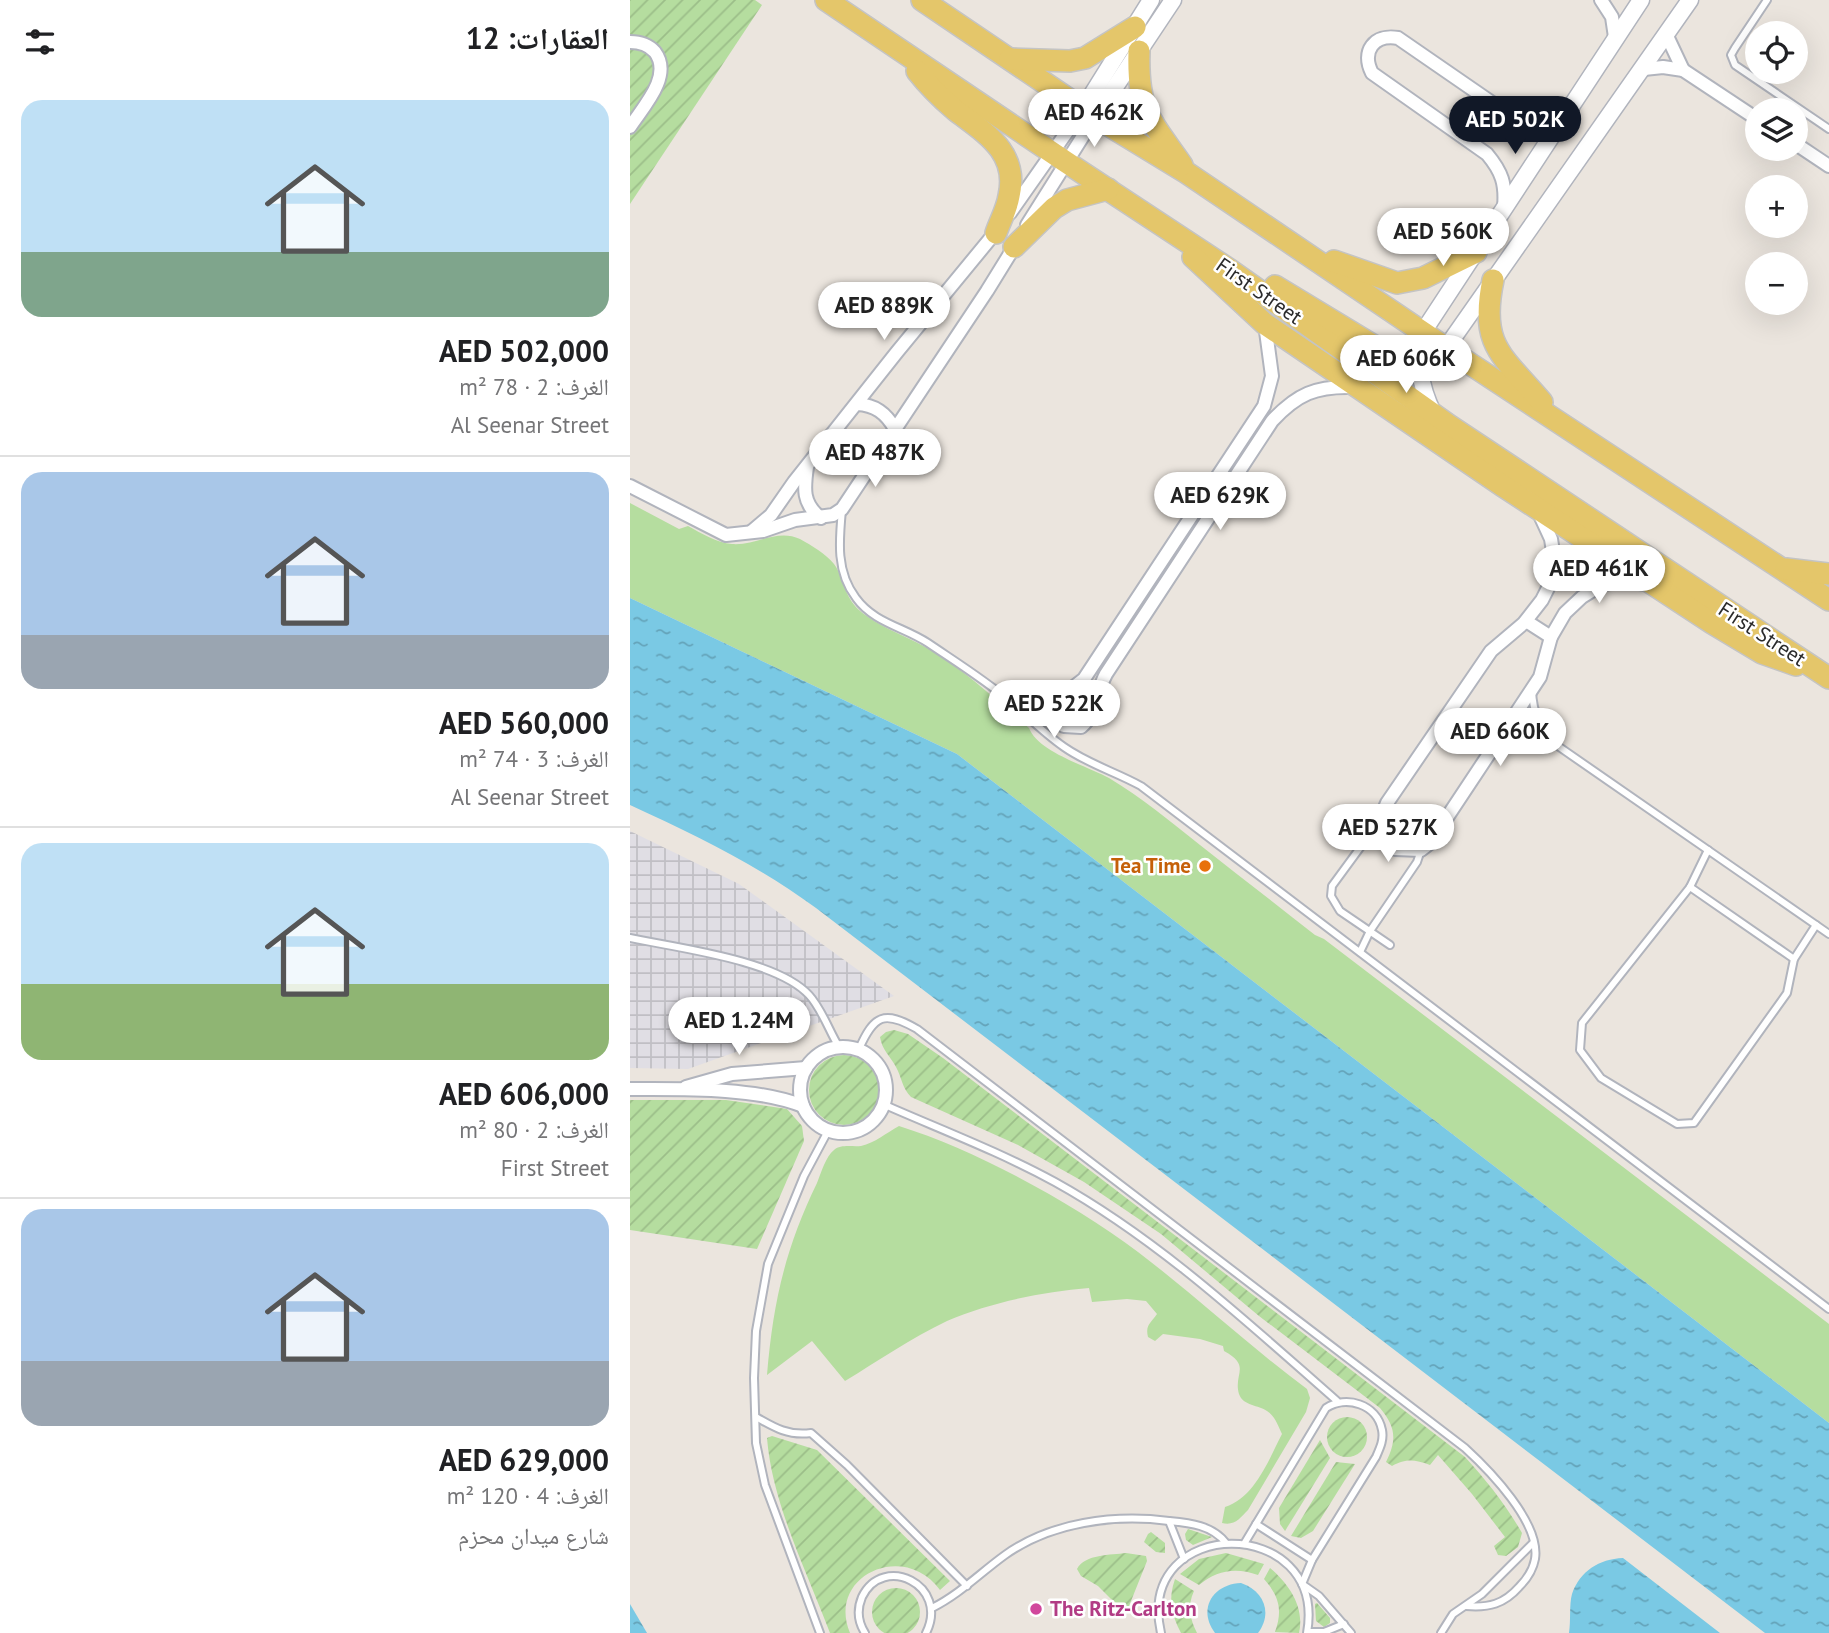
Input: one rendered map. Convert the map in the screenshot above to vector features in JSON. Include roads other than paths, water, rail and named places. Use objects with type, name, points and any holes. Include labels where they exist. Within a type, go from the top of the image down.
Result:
[{"type":"main road","name":"First Street","points":[[826,0],[1230,270],[1433,414],[1821,672]]},
{"type":"main road","points":[[922,0],[1089,113],[1304,250],[1446,348],[1829,600]]},
{"type":"main road","points":[[1009,59],[1070,61],[1086,58],[1135,27]]},
{"type":"main road","points":[[1139,51],[1139,84],[1144,107],[1187,173]]},
{"type":"main road","points":[[909,57],[930,87],[953,108],[988,133],[1003,153],[1008,165],[1010,196],[996,233]]},
{"type":"main road","points":[[1014,247],[1054,208],[1067,200],[1108,189]]},
{"type":"main road","points":[[1161,225],[1265,324],[1356,387],[1651,584],[1762,653],[1790,665],[1821,672]]},
{"type":"main road","points":[[1304,250],[1397,283],[1423,278],[1476,252]]},
{"type":"main road","points":[[1230,270],[1269,283],[1384,352],[1419,364],[1438,359],[1446,348]]},
{"type":"main road","points":[[1493,281],[1488,306],[1492,339],[1508,364],[1551,416]]},
{"type":"main road","points":[[1781,568],[1829,574]]},
{"type":"street","points":[[1089,113],[1151,0]]},
{"type":"street","points":[[749,533],[777,508],[857,404],[1059,158],[1089,113],[1139,51],[1173,0]]},
{"type":"street","points":[[1601,0],[1612,17],[1615,37]]},
{"type":"street","points":[[1433,414],[1423,390],[1419,364],[1423,332],[1641,0]]},
{"type":"street","points":[[1446,348],[1690,0]]},
{"type":"street","points":[[1504,207],[1506,186],[1500,169],[1488,154],[1372,73],[1367,62],[1369,52],[1376,41],[1386,36],[1398,38],[1514,118],[1530,124],[1564,117]]},
{"type":"street","points":[[1667,36],[1683,70]]},
{"type":"street","points":[[630,42],[649,46],[662,69],[658,83],[630,127]]},
{"type":"street","points":[[1644,69],[1663,67],[1683,70],[1745,111]]},
{"type":"street","points":[[1808,152],[1829,166]]},
{"type":"street","points":[[630,486],[726,535],[763,531],[795,520],[821,518],[842,509],[1014,247],[1059,158]]},
{"type":"street","points":[[1265,324],[1272,376],[1264,406],[1084,678],[1057,700],[1057,715],[1064,726],[1081,727],[1091,716],[1106,674],[1272,421],[1285,407],[1310,391],[1330,386],[1356,387]]},
{"type":"street","points":[[857,404],[875,407],[888,418],[895,429]]},
{"type":"street","points":[[807,467],[804,486],[806,501],[821,518]]},
{"type":"street","points":[[1536,507],[1551,539],[1554,558],[1550,584],[1526,621],[1501,640],[1485,661],[1387,803],[1380,817],[1381,830],[1395,849],[1421,850],[1430,843],[1540,677],[1551,637],[1565,613],[1592,589],[1603,584],[1623,581],[1651,584]]},
{"type":"street","points":[[1526,621],[1551,637]]},
{"type":"street","points":[[839,1047],[859,1049],[877,1062],[883,1072],[886,1083],[884,1105],[880,1114],[866,1128],[847,1133],[828,1130],[815,1123],[803,1106],[800,1087],[806,1068],[820,1053],[839,1047]]},
{"type":"street","points":[[679,1089],[732,1074],[806,1068]]},
{"type":"street","points":[[630,1089],[679,1089],[764,1095],[783,1098],[803,1106]]},
{"type":"lane","points":[[1767,0],[1731,55],[1735,65],[1829,129]]},
{"type":"lane","points":[[842,509],[839,545],[841,564],[846,583],[856,600],[867,610],[882,621],[921,638],[981,678],[1066,749],[1140,786],[1829,1309]]},
{"type":"lane","points":[[1532,689],[1535,713],[1540,725],[1555,744],[1829,934]]},
{"type":"lane","points":[[1482,764],[1503,748],[1516,743],[1542,741],[1555,744]]},
{"type":"lane","points":[[1381,830],[1365,841],[1332,886],[1331,896],[1340,911],[1390,945]]},
{"type":"lane","points":[[1360,952],[1370,931],[1417,862],[1421,850]]},
{"type":"lane","points":[[1709,850],[1690,887],[1582,1023],[1580,1050],[1601,1078],[1677,1124],[1694,1123],[1787,993],[1794,959],[1816,925]]},
{"type":"lane","points":[[1690,887],[1794,959]]},
{"type":"lane","points":[[630,937],[749,964],[790,979],[812,997],[839,1047]]},
{"type":"lane","points":[[859,1049],[866,1032],[876,1021],[886,1017],[900,1019],[917,1029],[1465,1448],[1491,1472],[1526,1520],[1536,1557],[1530,1573],[1507,1599],[1492,1606],[1466,1606]]},
{"type":"lane","points":[[884,1105],[1007,1157],[1057,1183],[1122,1225],[1187,1273],[1337,1401],[1365,1405],[1378,1419],[1383,1432],[1376,1457],[1312,1560],[1302,1584]]},
{"type":"lane","points":[[820,1633],[765,1485],[756,1443],[754,1378],[756,1331],[768,1264],[804,1176],[828,1130]]},
{"type":"lane","points":[[1244,1544],[1313,1425],[1325,1408],[1337,1401]]},
{"type":"lane","points":[[756,1417],[780,1431],[796,1435],[811,1433],[847,1465],[967,1586]]},
{"type":"lane","points":[[932,1608],[956,1595],[978,1574],[1008,1552],[1055,1530],[1085,1523],[1132,1517],[1170,1521],[1205,1527],[1220,1535],[1226,1543]]},
{"type":"lane","points":[[1170,1521],[1184,1559]]},
{"type":"lane","points":[[1256,1524],[1312,1560]]},
{"type":"lane","points":[[1161,1633],[1158,1616],[1162,1593],[1171,1572],[1184,1559],[1204,1548],[1226,1543],[1244,1544],[1273,1554],[1296,1573],[1309,1607],[1308,1632],[1324,1632],[1343,1624]]},
{"type":"lane","points":[[1441,1633],[1453,1614],[1507,1570],[1533,1543]]},
{"type":"lane","points":[[865,1633],[859,1620],[860,1601],[864,1592],[879,1580],[898,1576],[915,1582],[928,1597],[932,1608],[926,1633]]},
{"type":"lane","points":[[1302,1584],[1318,1596],[1351,1633]]},
{"type":"water","points":[[630,598],[957,754],[1829,1423],[1829,1633],[1765,1633],[816,908],[748,864],[630,805]]},
{"type":"water","points":[[1623,1558],[1720,1633],[1569,1633],[1571,1598],[1580,1579],[1598,1564]]},
{"type":"water","points":[[1241,1583],[1255,1591],[1264,1604],[1263,1625],[1258,1633],[1215,1633],[1208,1615],[1211,1599],[1223,1588]]},
{"type":"water","points":[[630,1604],[647,1633],[630,1633]]},
{"type":"place","name":"Tea Time","points":[[1205,866]]},
{"type":"place","name":"The Ritz-Carlton","points":[[1036,1609]]}]
